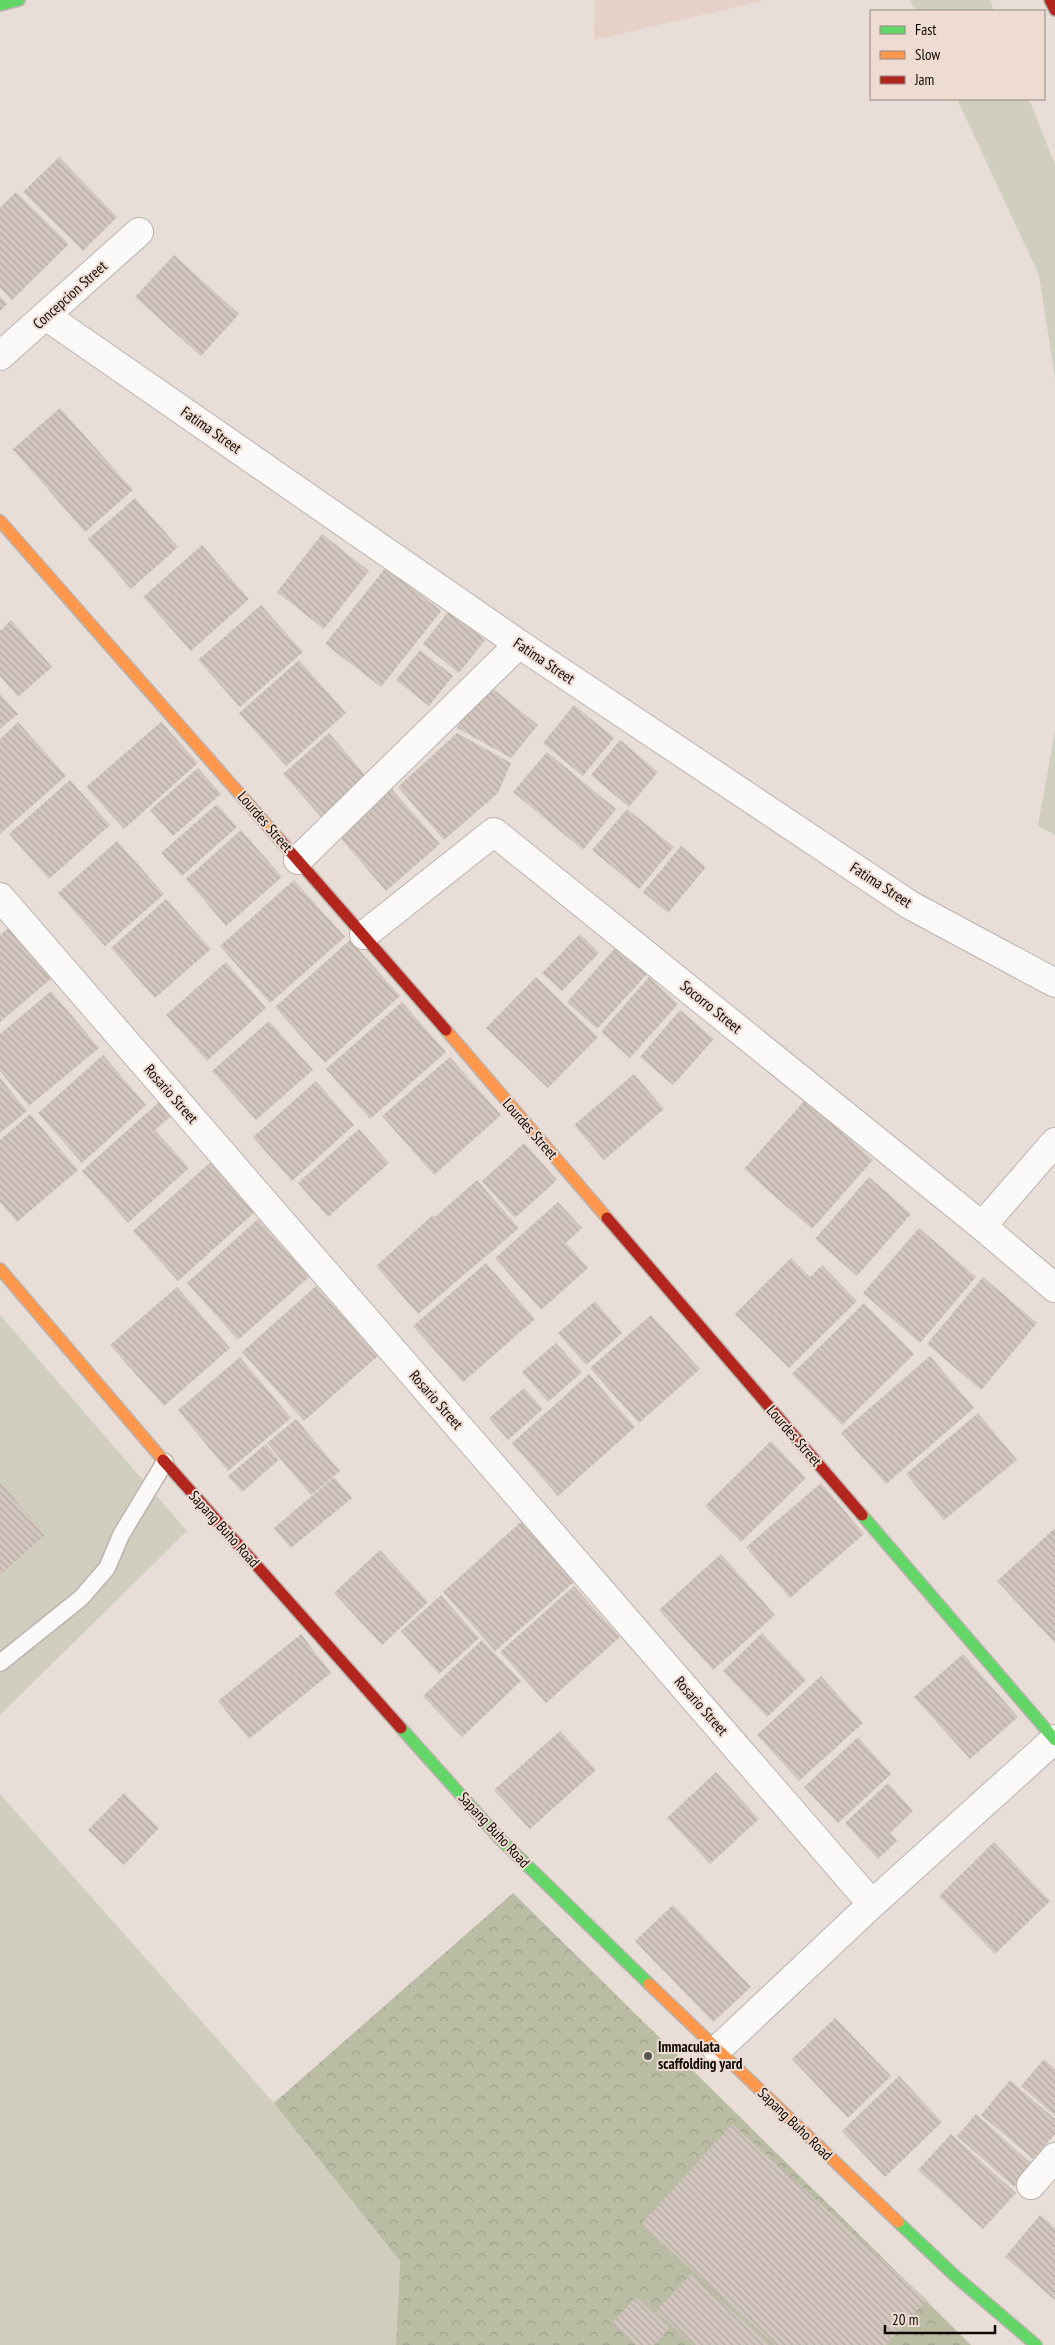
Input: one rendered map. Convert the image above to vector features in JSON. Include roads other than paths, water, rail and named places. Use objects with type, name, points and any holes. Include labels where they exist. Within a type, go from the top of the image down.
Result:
[{"type":"street","points":[[0,5],[19,0]]},
{"type":"street","points":[[1050,0],[1055,10]]},
{"type":"street","name":"Concepcion Street","points":[[0,356],[139,232]]},
{"type":"street","name":"Fatima Street","points":[[46,316],[519,644],[910,905],[1055,983]]},
{"type":"street","name":"Lourdes Street","points":[[0,521],[364,935],[1055,1739]]},
{"type":"street","points":[[298,860],[519,644]]},
{"type":"street","name":"Socorro Street","points":[[364,935],[494,832],[982,1226],[1055,1288]]},
{"type":"street","name":"Rosario Street","points":[[0,896],[872,1904]]},
{"type":"street","points":[[982,1226],[1055,1142]]},
{"type":"street","name":"Sapang Buho Road","points":[[0,1269],[165,1462],[500,1839],[717,2050],[955,2276],[1036,2345]]},
{"type":"street","points":[[717,2050],[872,1904],[1055,1739]]},
{"type":"street","points":[[1031,2185],[1055,2157]]},
{"type":"lane","points":[[0,1663],[81,1598],[106,1568],[121,1535],[165,1462]]},
{"type":"place","name":"Immaculata scaffolding yard","points":[[648,2056]]}]
